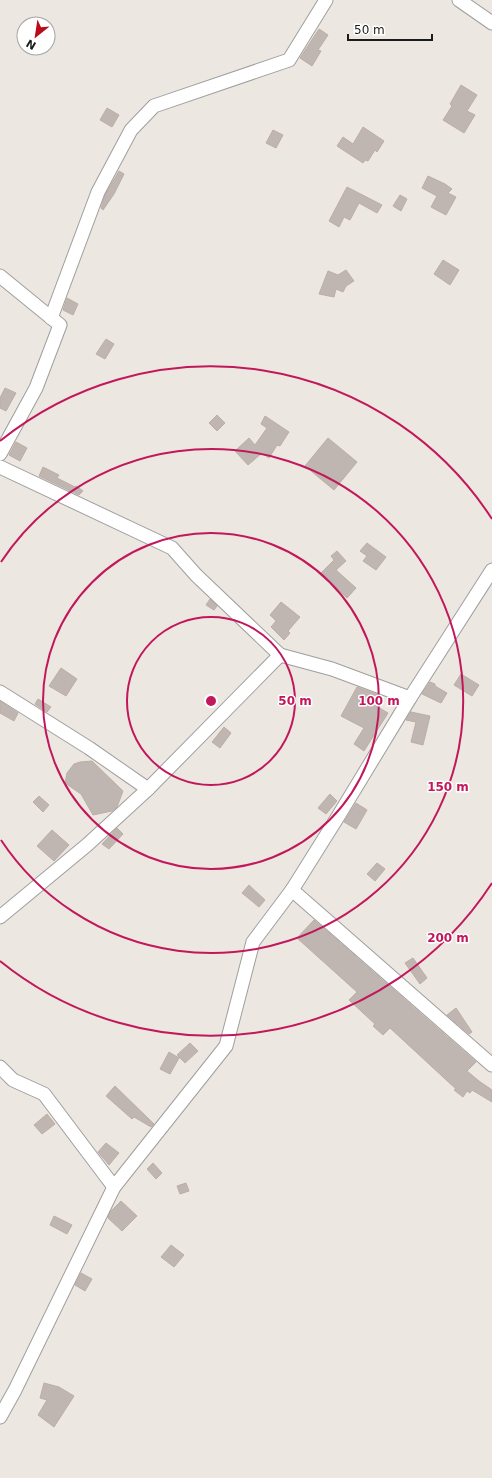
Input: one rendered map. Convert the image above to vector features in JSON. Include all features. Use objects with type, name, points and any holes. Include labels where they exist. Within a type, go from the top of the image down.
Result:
[{"type":"street","points":[[50,318],[98,192],[131,130],[154,106],[290,60],[326,0]]},
{"type":"street","points":[[459,0],[492,23]]},
{"type":"street","points":[[0,276],[60,326],[36,388],[0,454]]},
{"type":"street","points":[[0,467],[172,548],[196,575],[280,655],[332,669],[410,698]]},
{"type":"street","points":[[0,1417],[114,1187],[226,1046],[253,942],[292,890],[410,698],[492,570]]},
{"type":"street","points":[[0,917],[87,846],[148,789],[280,655]]},
{"type":"street","points":[[0,692],[90,748],[148,789]]},
{"type":"street","points":[[292,890],[492,1065]]},
{"type":"street","points":[[0,1068],[13,1080],[44,1094],[114,1187]]},
{"type":"building","points":[[319,29],[328,35],[318,50],[321,51],[312,66],[300,58]]},
{"type":"building","points":[[461,85],[477,95],[467,111],[475,115],[464,133],[443,120],[452,106],[450,104]]},
{"type":"building","points":[[107,108],[119,115],[112,127],[100,120]]},
{"type":"building","points":[[363,127],[384,141],[377,152],[375,150],[368,161],[365,160],[363,163],[337,146],[343,137],[353,144]]},
{"type":"building","points":[[273,130],[283,135],[276,148],[266,143]]},
{"type":"building","points":[[119,171],[124,174],[114,194],[103,210],[101,208],[105,195]]},
{"type":"building","points":[[428,176],[452,189],[448,193],[456,197],[446,215],[431,207],[437,196],[422,188]]},
{"type":"building","points":[[347,187],[382,205],[377,213],[359,203],[350,220],[344,217],[339,227],[329,221]]},
{"type":"building","points":[[400,195],[407,199],[401,211],[393,206]]},
{"type":"building","points":[[443,260],[459,270],[450,285],[434,274]]},
{"type":"building","points":[[346,270],[354,281],[346,286],[343,292],[336,289],[334,297],[319,294],[328,271],[338,275]]},
{"type":"building","points":[[67,298],[78,304],[73,315],[63,310]]},
{"type":"building","points":[[106,339],[114,344],[105,359],[96,354]]},
{"type":"building","points":[[5,388],[16,393],[6,411],[0,408],[0,398]]},
{"type":"building","points":[[217,415],[225,423],[217,431],[209,423]]},
{"type":"building","points":[[265,416],[289,432],[280,446],[277,445],[269,458],[262,453],[248,465],[235,451],[249,438],[255,445],[267,428],[261,424]]},
{"type":"building","points":[[328,438],[357,462],[334,490],[305,466]]},
{"type":"building","points":[[16,442],[27,448],[20,461],[9,455]]},
{"type":"building","points":[[43,467],[59,475],[57,478],[75,487],[76,486],[83,491],[79,495],[39,476]]},
{"type":"building","points":[[367,543],[386,557],[376,570],[363,561],[367,556],[360,551]]},
{"type":"building","points":[[337,551],[346,561],[336,570],[356,588],[347,598],[321,573],[334,560],[331,556]]},
{"type":"building","points":[[210,599],[217,606],[214,610],[206,605]]},
{"type":"building","points":[[281,602],[300,617],[288,631],[290,633],[284,640],[271,627],[276,621],[270,615]]},
{"type":"building","points":[[61,668],[77,679],[66,696],[49,686]]},
{"type":"building","points":[[461,674],[479,685],[472,696],[454,685]]},
{"type":"building","points":[[430,682],[447,693],[441,703],[422,694]]},
{"type":"building","points":[[357,687],[381,696],[376,706],[388,713],[364,751],[354,744],[364,728],[341,716]]},
{"type":"building","points":[[38,699],[51,707],[47,712],[35,704]]},
{"type":"building","points":[[0,701],[18,713],[14,721],[0,713]]},
{"type":"building","points":[[411,712],[430,716],[423,745],[411,742],[416,722],[406,720]]},
{"type":"building","points":[[224,727],[231,733],[220,748],[212,742]]},
{"type":"building","points":[[92,761],[123,791],[117,807],[112,811],[93,815],[81,794],[65,783],[67,773],[74,764]]},
{"type":"building","points":[[330,794],[337,801],[326,814],[318,808]]},
{"type":"building","points":[[39,796],[49,805],[43,812],[33,802]]},
{"type":"building","points":[[356,803],[367,810],[356,829],[344,822]]},
{"type":"building","points":[[117,828],[123,834],[109,849],[102,844]]},
{"type":"building","points":[[52,830],[69,845],[54,861],[37,846]]},
{"type":"building","points":[[377,863],[385,869],[375,881],[367,874]]},
{"type":"building","points":[[249,885],[265,900],[259,907],[242,893]]},
{"type":"building","points":[[314,920],[476,1062],[467,1071],[492,1090],[492,1102],[472,1090],[470,1093],[467,1091],[463,1097],[390,1028],[383,1035],[373,1026],[375,1024],[349,1000],[357,992],[297,938]]},
{"type":"building","points":[[413,958],[427,978],[420,984],[405,963]]},
{"type":"building","points":[[456,1008],[472,1032],[469,1034],[447,1015]]},
{"type":"building","points":[[190,1043],[198,1051],[185,1063],[177,1055]]},
{"type":"building","points":[[169,1052],[179,1058],[170,1074],[160,1069]]},
{"type":"building","points":[[115,1086],[154,1124],[151,1127],[134,1117],[132,1119],[106,1096]]},
{"type":"building","points":[[47,1114],[55,1124],[42,1134],[34,1125]]},
{"type":"building","points":[[106,1143],[119,1153],[109,1165],[98,1152]]},
{"type":"building","points":[[153,1163],[162,1173],[156,1179],[147,1169]]},
{"type":"building","points":[[186,1183],[189,1191],[180,1194],[177,1186]]},
{"type":"building","points":[[121,1201],[137,1216],[122,1231],[108,1218],[110,1212]]},
{"type":"building","points":[[54,1216],[72,1225],[67,1234],[50,1225]]},
{"type":"building","points":[[171,1245],[184,1255],[174,1267],[161,1257]]},
{"type":"building","points":[[81,1273],[92,1279],[85,1291],[75,1285]]},
{"type":"building","points":[[44,1383],[59,1387],[74,1396],[54,1427],[38,1415],[47,1400],[40,1398]]}]
